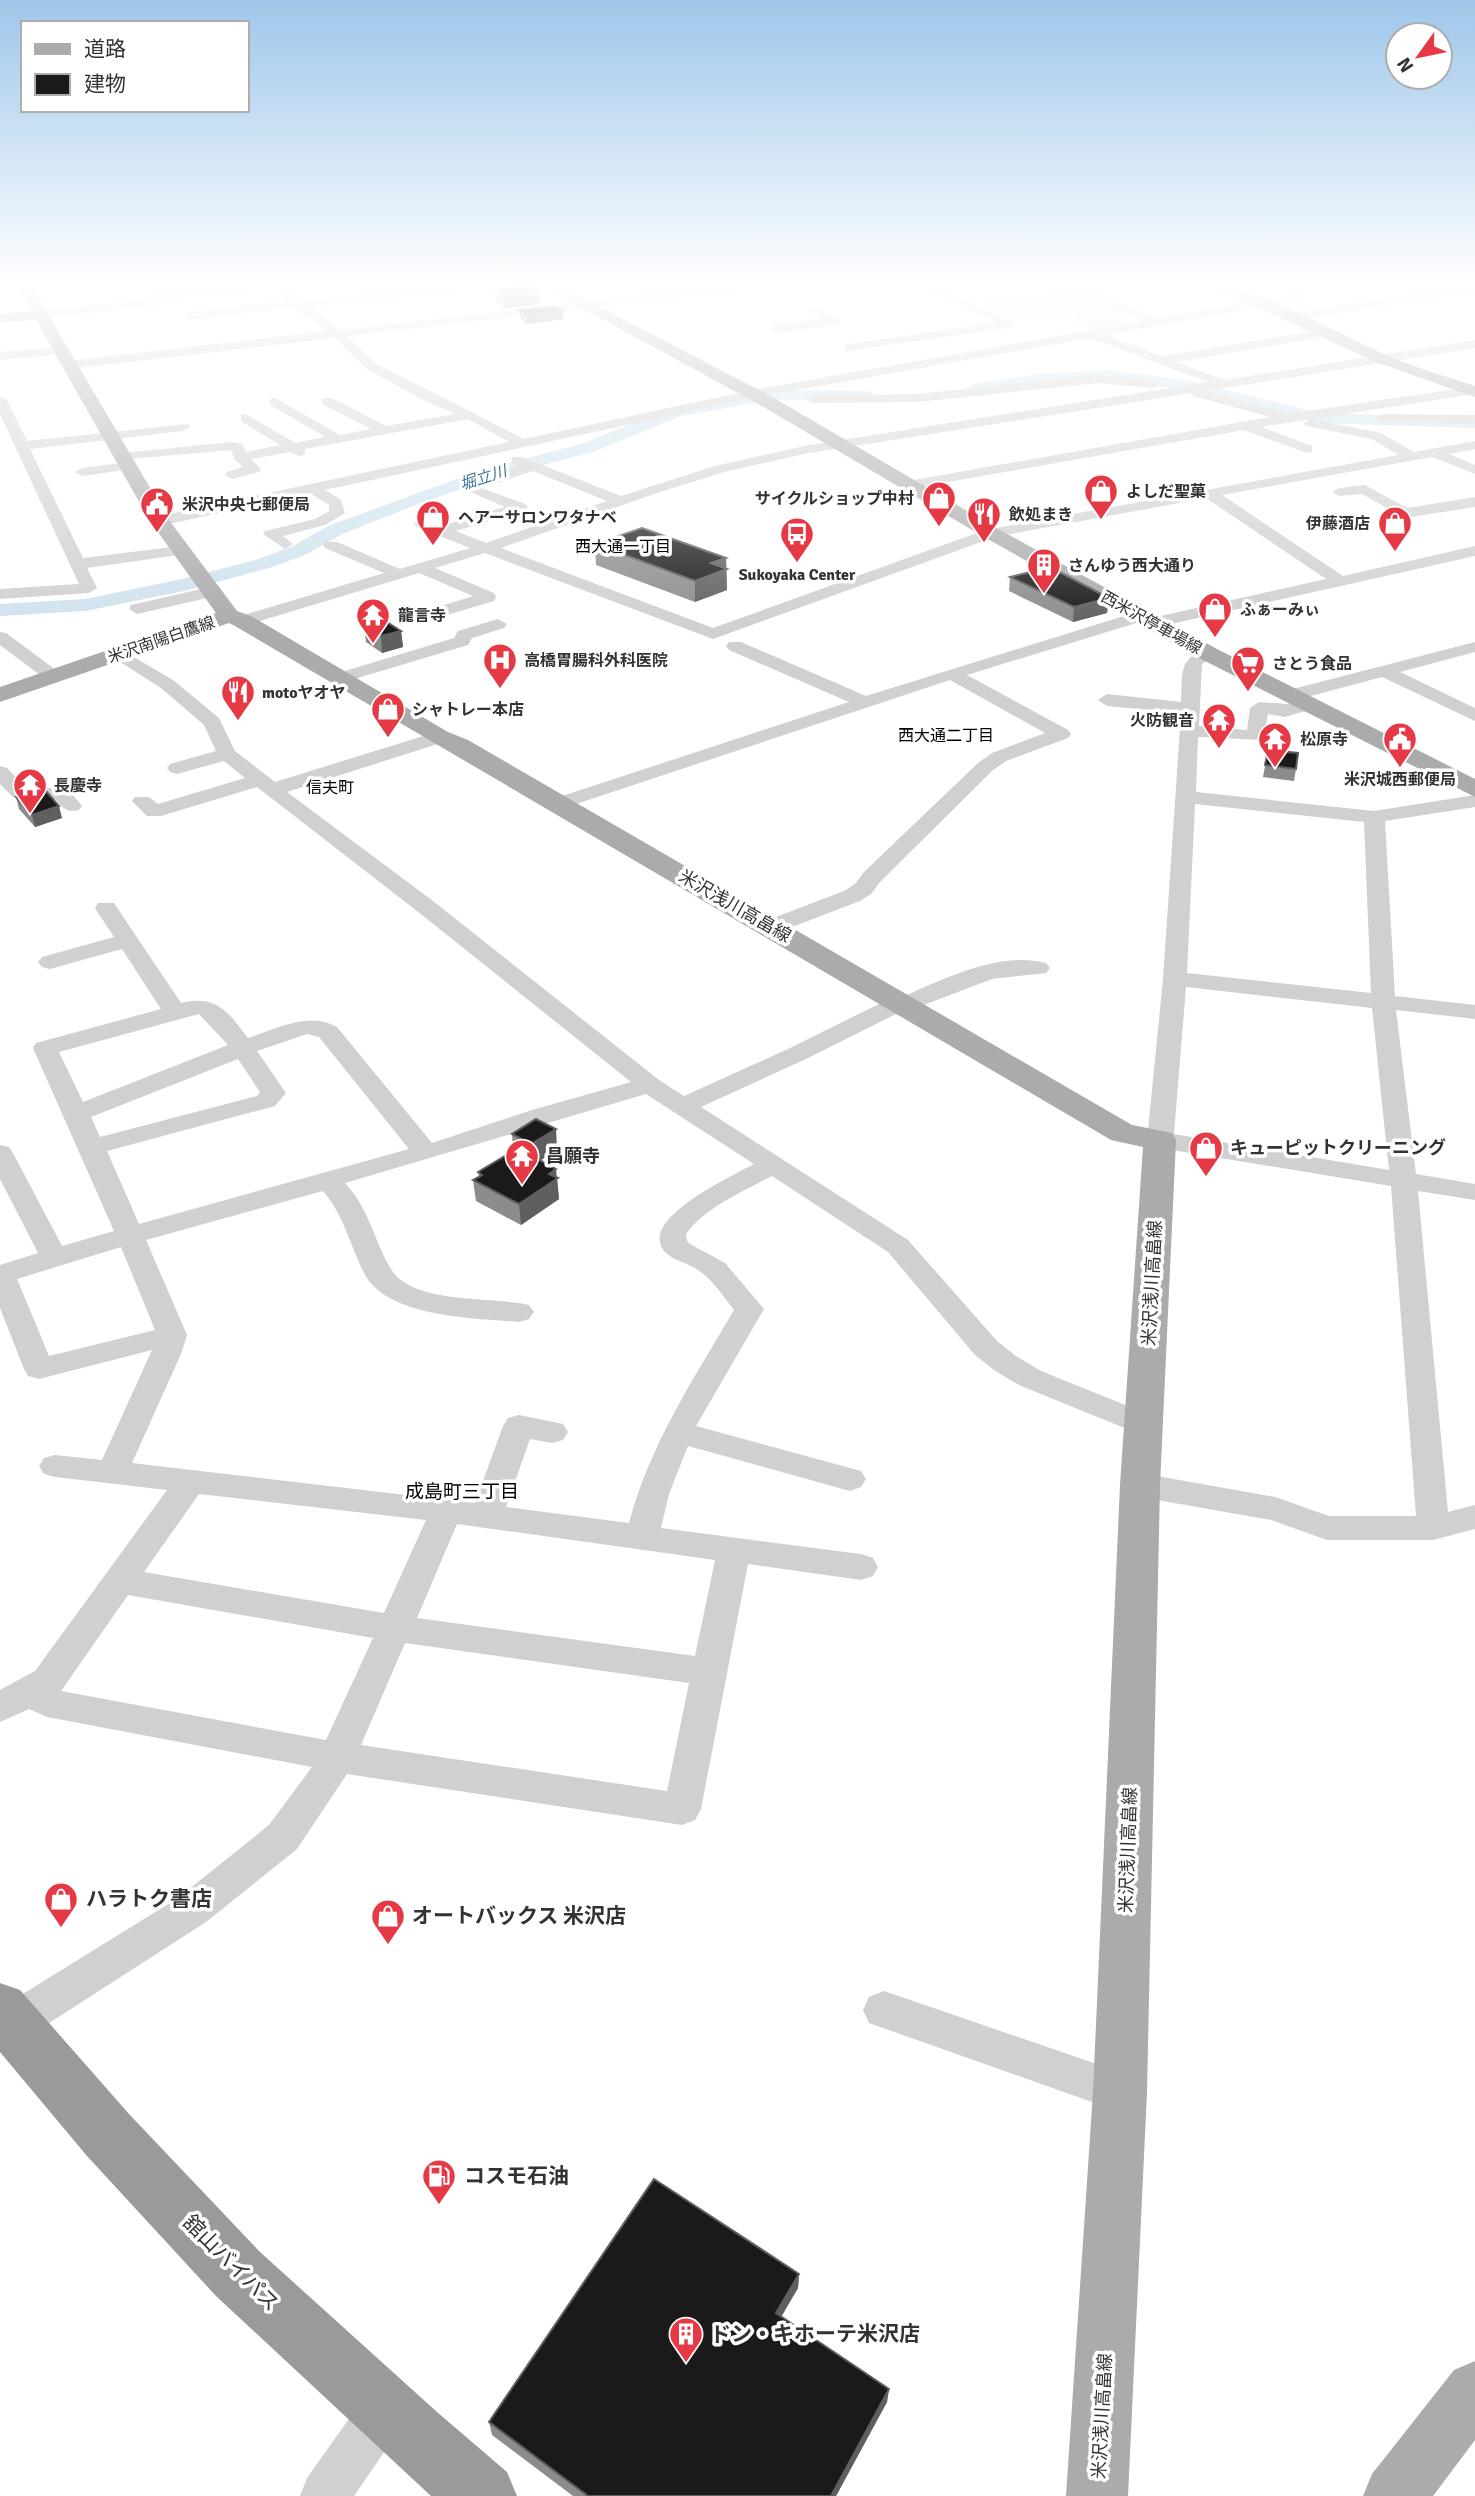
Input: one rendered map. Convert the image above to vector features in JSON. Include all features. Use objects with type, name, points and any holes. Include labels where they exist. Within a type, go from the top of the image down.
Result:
[{"type":"highway","name":"舘山バイパス","points":[[4,2021],[238,2274],[483,2496]]},
{"type":"main road","points":[[91,398],[160,521],[217,599]]},
{"type":"main road","name":"西米沢停車場線","points":[[761,398],[991,533],[1209,654],[1475,789]]},
{"type":"main road","name":"米沢南陽白鷹線","points":[[0,695],[120,654],[217,599]]},
{"type":"main road","name":"米沢浅川高畠線","points":[[217,599],[440,737],[459,745],[559,803],[1122,1133],[1160,1140],[1140,1485],[1120,2092],[1097,2496]]},
{"type":"main road","points":[[1394,2496],[1475,2392]]},
{"type":"street","points":[[431,398],[470,415],[522,443]]},
{"type":"street","points":[[160,521],[522,443],[750,398]]},
{"type":"street","points":[[137,608],[217,599],[421,568],[486,548],[618,500],[720,469],[838,443],[1123,398]]},
{"type":"street","points":[[1225,398],[1376,436],[1413,457]]},
{"type":"street","points":[[1265,398],[1288,407],[1303,417],[1475,426]]},
{"type":"street","points":[[908,485],[1245,425],[1420,398]]},
{"type":"street","points":[[0,400],[5,421],[23,446],[89,588],[0,594]]},
{"type":"street","points":[[327,401],[385,431]]},
{"type":"street","points":[[275,402],[339,440]]},
{"type":"street","points":[[240,457],[470,415]]},
{"type":"street","points":[[1303,417],[1475,418]]},
{"type":"street","points":[[246,418],[309,458]]},
{"type":"street","points":[[1245,425],[1307,449]]},
{"type":"street","points":[[23,446],[183,427]]},
{"type":"street","points":[[422,524],[713,634],[991,533],[1475,445]]},
{"type":"street","points":[[82,472],[126,461],[231,446],[237,447],[240,457],[254,469],[232,475]]},
{"type":"street","points":[[498,448],[525,464],[618,500]]},
{"type":"street","points":[[1434,453],[1475,470]]},
{"type":"street","points":[[441,531],[520,507],[468,488],[525,464]]},
{"type":"street","points":[[1323,472],[1359,490]]},
{"type":"street","points":[[285,544],[271,534],[320,522],[338,513],[337,503],[312,488]]},
{"type":"street","points":[[1339,492],[1366,489],[1405,513]]},
{"type":"street","points":[[1209,494],[1255,521],[1298,555],[1340,581]]},
{"type":"street","points":[[1379,518],[1475,502]]},
{"type":"street","points":[[331,545],[397,573]]},
{"type":"street","points":[[78,564],[180,551]]},
{"type":"street","points":[[559,803],[952,674],[1147,619],[1475,551]]},
{"type":"street","points":[[421,568],[488,597],[447,610]]},
{"type":"street","points":[[341,678],[462,641],[464,635],[498,624]]},
{"type":"street","points":[[0,637],[54,677]]},
{"type":"street","points":[[735,646],[832,685],[865,703]]},
{"type":"street","points":[[1189,731],[1256,736],[1259,708],[1280,708],[1286,711],[1301,700],[1384,671],[1475,647]]},
{"type":"street","points":[[120,654],[167,684],[212,722],[227,754],[425,906],[650,1085],[898,1246],[986,1348],[1005,1363],[1030,1378],[1144,1425]]},
{"type":"street","points":[[1209,654],[1199,657],[1194,663],[1175,979],[1160,1140],[1475,1192]]},
{"type":"street","points":[[1384,671],[1475,715]]},
{"type":"street","points":[[771,928],[852,896],[863,889],[872,877],[985,767],[999,757],[1061,734],[952,674]]},
{"type":"street","points":[[1107,699],[1191,709]]},
{"type":"street","points":[[142,800],[154,812],[266,785],[440,737]]},
{"type":"street","points":[[177,768],[227,754]]},
{"type":"street","points":[[0,772],[20,793],[61,793],[72,806]]},
{"type":"street","points":[[1185,797],[1374,817],[1475,801]]},
{"type":"street","points":[[1374,817],[1383,1000],[1404,1182],[1433,1528]]},
{"type":"street","points":[[106,908],[174,1012]]},
{"type":"street","points":[[50,962],[127,941]]},
{"type":"street","points":[[682,1106],[903,1003],[979,976],[1021,966],[1038,968]]},
{"type":"street","points":[[1175,979],[1475,1012]]},
{"type":"street","points":[[92,1147],[266,1101],[272,1093],[243,1048],[210,1009],[197,1006],[45,1048],[92,1147],[172,1335],[166,1354],[112,1472]]},
{"type":"street","points":[[76,1114],[243,1048],[305,1027],[319,1027],[328,1032],[425,1151]]},
{"type":"street","points":[[172,1335],[39,1369],[0,1275],[128,1236],[309,1185],[329,1182],[340,1175],[446,1147],[541,1115],[650,1085]]},
{"type":"street","points":[[0,1153],[54,1257]]},
{"type":"street","points":[[642,1536],[653,1494],[678,1432],[749,1308],[710,1265],[678,1248],[672,1242],[671,1235],[675,1225],[697,1208],[773,1165]]},
{"type":"street","points":[[329,1182],[341,1194],[359,1221],[381,1279],[407,1295],[432,1303],[519,1311]]},
{"type":"street","points":[[486,1516],[519,1426],[552,1432]]},
{"type":"street","points":[[678,1432],[850,1479]]},
{"type":"street","points":[[55,1466],[447,1511],[862,1567]]},
{"type":"street","points":[[0,1707],[48,1681],[122,1581],[190,1482]]},
{"type":"street","points":[[1140,1485],[1275,1509],[1327,1528],[1433,1528],[1475,1517]]},
{"type":"street","points":[[4,2021],[191,1910],[283,1837],[337,1757],[447,1511]]},
{"type":"street","points":[[32,1691],[47,1703],[337,1757],[682,1809],[734,1549]]},
{"type":"street","points":[[122,1581],[395,1628],[710,1672]]},
{"type":"street","points":[[884,2010],[1120,2092]]},
{"type":"street","points":[[325,2496],[385,2409]]},
{"type":"building","points":[[642,528],[726,558],[711,563],[727,569],[695,581],[595,544]]},
{"type":"building","points":[[1050,567],[1109,598],[1074,607],[1010,577]]},
{"type":"building","points":[[384,620],[401,631],[381,636],[364,626]]},
{"type":"building","points":[[1268,750],[1298,753],[1296,769],[1265,765]]},
{"type":"building","points":[[45,790],[59,806],[32,815],[16,797]]},
{"type":"building","points":[[536,1119],[556,1129],[531,1144],[512,1134]]},
{"type":"building","points":[[518,1148],[556,1169],[549,1174],[558,1178],[519,1204],[473,1180],[482,1175],[478,1172]]},
{"type":"building","name":"ドン・キホーテ米沢店","points":[[654,2179],[799,2274],[776,2313],[889,2389],[831,2496],[588,2496],[489,2422]]},
{"type":"waterway","name":"堀立川","points":[[0,610],[85,605],[184,585],[262,564],[298,551],[335,530],[487,474],[587,448],[678,412],[754,398]]},
{"type":"waterway","name":"堀立川","points":[[1240,398],[1320,418],[1475,423]]},
{"type":"place","name":"よしだ聖菓","points":[[1101,521]]},
{"type":"place","name":"サイクルショップ中村","points":[[939,528]]},
{"type":"place","name":"米沢中央七郵便局","points":[[157,534]]},
{"type":"place","name":"飲処まき","points":[[984,544]]},
{"type":"place","name":"ヘアーサロンワタナベ","points":[[433,547]]},
{"type":"place","name":"伊藤酒店","points":[[1395,553]]},
{"type":"place","name":"Sukoyaka Center","points":[[797,564]]},
{"type":"place","name":"さんゆう西大通り","points":[[1044,595]]},
{"type":"place","name":"ふぁーみぃ","points":[[1215,639]]},
{"type":"place","name":"龍言寺","points":[[373,645]]},
{"type":"place","name":"高橋胃腸科外科医院","points":[[500,690]]},
{"type":"place","name":"さとう食品","points":[[1248,693]]},
{"type":"place","name":"motoヤオヤ","points":[[238,722]]},
{"type":"place","name":"シャトレー本店","points":[[388,739]]},
{"type":"place","name":"火防観音","points":[[1219,750]]},
{"type":"place","name":"松原寺","points":[[1275,769]]},
{"type":"place","name":"米沢城西郵便局","points":[[1400,769]]},
{"type":"place","name":"長慶寺","points":[[30,815]]},
{"type":"place","name":"キューピットクリーニング","points":[[1206,1178]]},
{"type":"place","name":"昌願寺","points":[[522,1186]]},
{"type":"place","name":"ハラトク書店","points":[[61,1929]]},
{"type":"place","name":"オートバックス 米沢店","points":[[388,1946]]},
{"type":"place","name":"コスモ石油","points":[[439,2206]]},
{"type":"place","name":"ドン・キホーテ米沢店","points":[[686,2364]]},
{"type":"district","name":"西大通一丁目","points":[[623,546]]},
{"type":"district","name":"西大通二丁目","points":[[946,735]]},
{"type":"district","name":"信夫町","points":[[330,787]]},
{"type":"district","name":"成島町三丁目","points":[[462,1491]]}]
